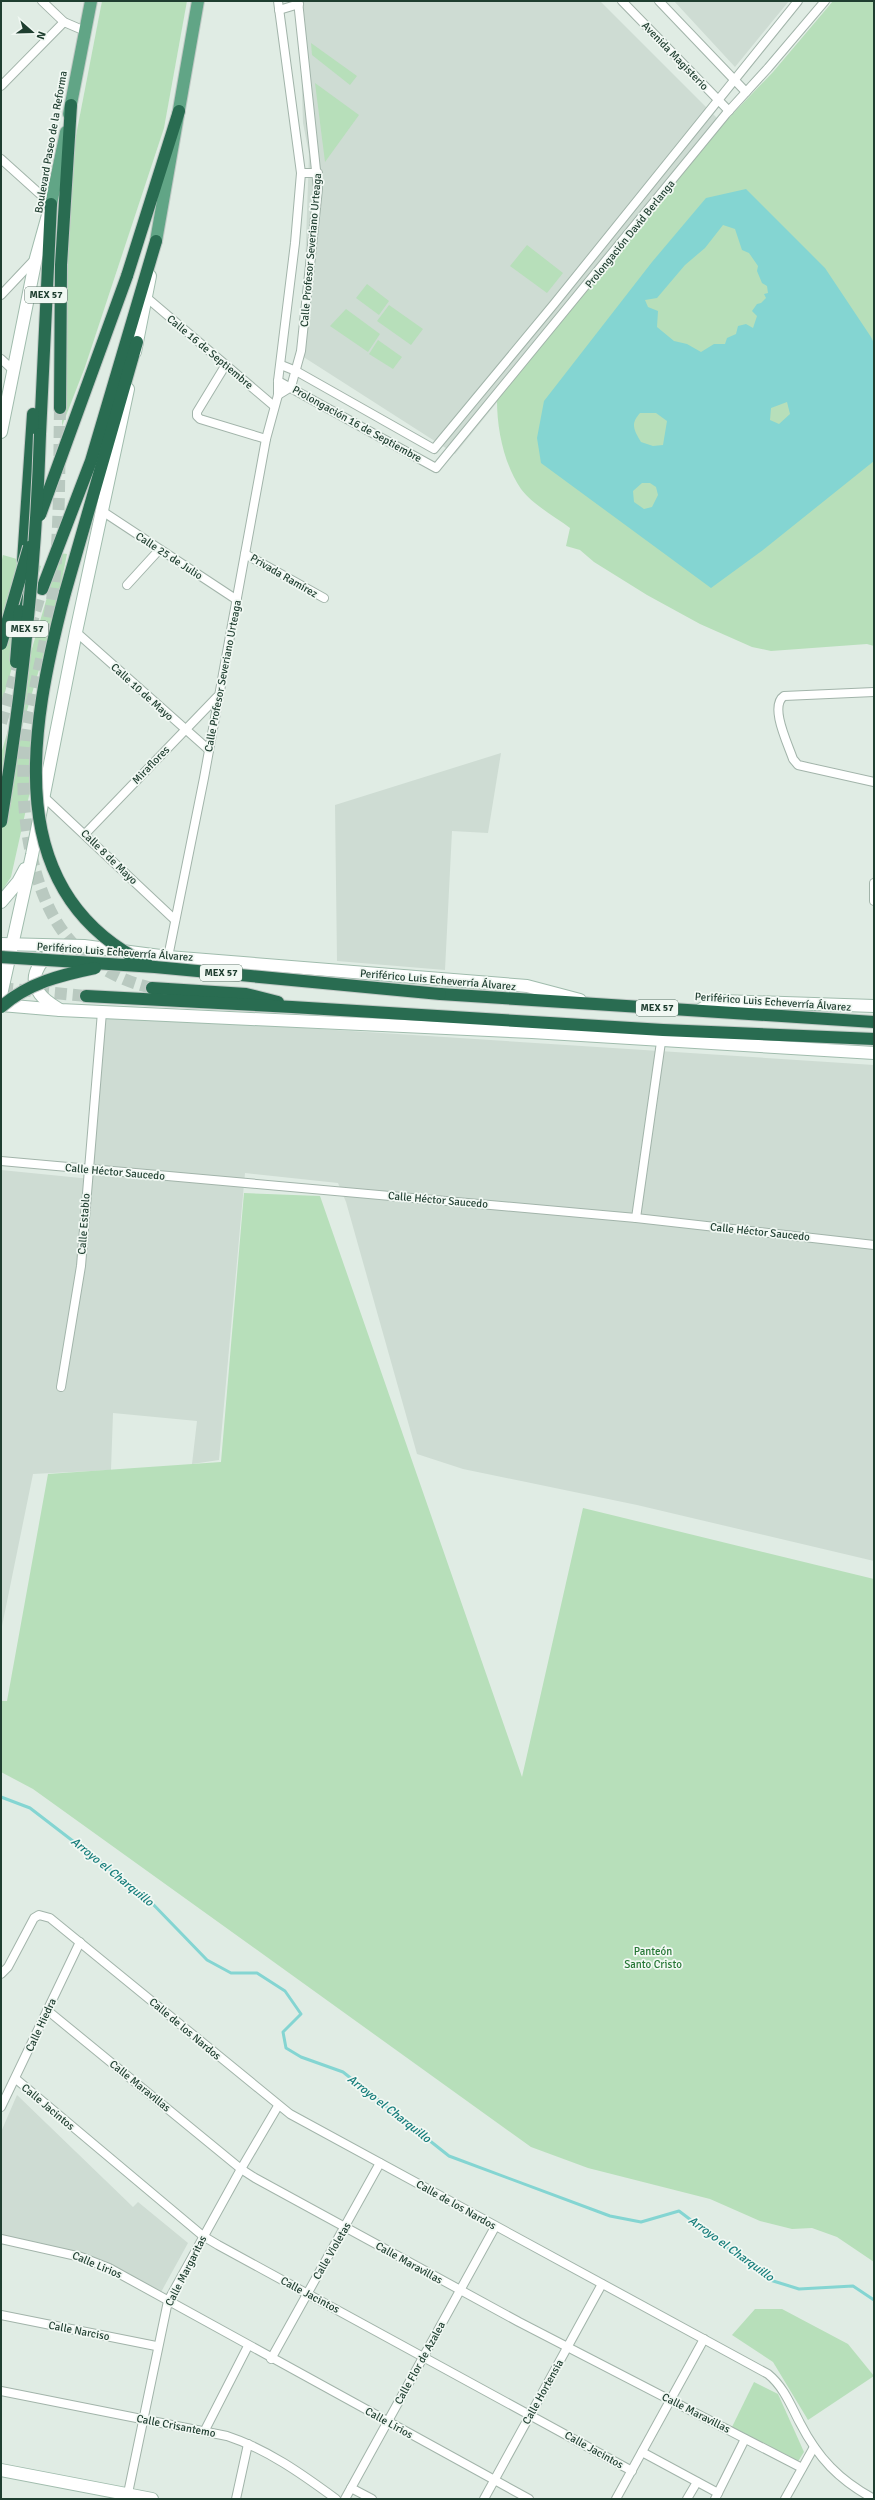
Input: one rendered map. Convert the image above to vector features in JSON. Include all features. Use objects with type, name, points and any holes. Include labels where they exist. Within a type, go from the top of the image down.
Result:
[{"type":"highway","points":[[60,408],[61,265],[71,105]]},
{"type":"highway","name":"MEX 57","points":[[1,644],[32,538],[127,276],[179,111]]},
{"type":"highway","name":"Boulevard Paseo de la Reforma","points":[[1,822],[24,661],[38,491],[41,386],[51,204]]},
{"type":"highway","points":[[42,589],[91,461],[156,241]]},
{"type":"highway","points":[[137,342],[65,594],[32,737],[29,800],[34,844],[47,880],[78,921],[98,938],[125,954],[155,967]]},
{"type":"highway","points":[[1,770],[15,685],[33,413],[41,386]]},
{"type":"highway","name":"Periférico Luis Echeverría Álvarez","points":[[1,957],[155,967],[440,994],[874,1022]]},
{"type":"highway","points":[[1,1006],[46,980],[110,965]]},
{"type":"highway","points":[[152,988],[255,995],[292,1006]]},
{"type":"highway","name":"MEX 57","points":[[87,997],[292,1006],[662,1036],[874,1039]]},
{"type":"main road","name":"Boulevard Paseo de la Reforma","points":[[51,204],[91,1]]},
{"type":"main road","name":"MEX 57","points":[[179,111],[198,1]]},
{"type":"main road","points":[[156,241],[179,111]]},
{"type":"street","points":[[42,1],[64,22],[85,31]]},
{"type":"street","name":"Calle Profesor Severiano Urteaga","points":[[168,957],[209,750],[266,439],[278,395],[278,381],[281,365],[301,173],[278,1]]},
{"type":"street","name":"Avenida Magisterio","points":[[622,1],[729,111]]},
{"type":"street","points":[[659,1],[746,92]]},
{"type":"street","name":"Prolongación David Berlanga","points":[[434,449],[554,304],[798,1]]},
{"type":"street","name":"Prolongación David Berlanga","points":[[436,468],[729,111],[825,1]]},
{"type":"street","points":[[279,10],[299,3]]},
{"type":"street","name":"Calle Profesor Severiano Urteaga","points":[[290,386],[296,371],[305,328],[318,173],[299,3]]},
{"type":"street","points":[[1,86],[64,22]]},
{"type":"street","points":[[1,158],[51,204],[36,258],[1,432]]},
{"type":"street","points":[[301,173],[318,173]]},
{"type":"street","points":[[1,995],[6,944],[32,856],[76,632],[137,342],[156,241]]},
{"type":"street","points":[[1,295],[36,258]]},
{"type":"street","name":"Calle 16 de Septiembre","points":[[146,297],[225,366],[274,406]]},
{"type":"street","points":[[1,359],[13,370]]},
{"type":"street","name":"Prolongación 16 de Septiembre","points":[[281,365],[296,371],[434,449]]},
{"type":"street","points":[[225,366],[197,412],[197,416],[200,419],[266,439]]},
{"type":"street","name":"Prolongación 16 de Septiembre","points":[[278,381],[290,386],[436,468]]},
{"type":"street","points":[[278,395],[290,386]]},
{"type":"street","name":"Calle 25 de Julio","points":[[102,511],[237,600]]},
{"type":"street","points":[[126,585],[159,550]]},
{"type":"street","name":"Privada Ramírez","points":[[245,554],[324,598]]},
{"type":"street","name":"Calle 10 de Mayo","points":[[76,632],[209,750]]},
{"type":"street","points":[[874,692],[784,696],[780,698],[777,710],[793,758],[798,765],[874,782]]},
{"type":"street","name":"Miraflores","points":[[86,834],[218,697]]},
{"type":"street","name":"Calle 8 de Mayo","points":[[43,796],[86,834],[175,920]]},
{"type":"street","points":[[1,902],[18,882],[32,856]]},
{"type":"street","points":[[874,883],[874,901]]},
{"type":"street","points":[[6,944],[64,945],[168,957],[527,986],[599,1005]]},
{"type":"street","points":[[60,1010],[40,994],[36,985],[36,974],[40,963],[50,952],[64,945]]},
{"type":"street","points":[[700,1010],[712,1003],[722,1001],[874,1006]]},
{"type":"street","points":[[1,1006],[524,1032],[662,1036],[874,1053]]},
{"type":"street","name":"Calle Establo","points":[[61,1387],[81,1266],[102,1012]]},
{"type":"street","points":[[636,1218],[662,1036]]},
{"type":"street","name":"Calle Héctor Saucedo","points":[[1,1161],[636,1218],[874,1245]]},
{"type":"street","name":"Calle de los Nardos","points":[[1,1974],[8,1967],[30,1923],[39,1915],[58,1923],[278,2106],[495,2227],[704,2339],[775,2380],[814,2447],[832,2470],[862,2496],[874,2499]]},
{"type":"street","name":"Calle Hiedra","points":[[1,2107],[16,2079],[80,1942]]},
{"type":"street","name":"Calle Maravillas","points":[[48,2010],[240,2169],[345,2228],[567,2347],[802,2468]]},
{"type":"street","name":"Calle Jacintos","points":[[16,2079],[203,2236],[632,2471]]},
{"type":"street","name":"Calle Margaritas","points":[[127,2496],[156,2346],[168,2301],[240,2169],[278,2106]]},
{"type":"street","name":"Calle Violetas","points":[[272,2359],[380,2163]]},
{"type":"street","name":"Calle Flor de Azalea","points":[[345,2499],[495,2227]]},
{"type":"street","name":"Calle Lirios","points":[[1,2239],[81,2256],[109,2268],[248,2346],[529,2499]]},
{"type":"street","name":"Calle Hortensia","points":[[484,2499],[602,2284]]},
{"type":"street","name":"Calle Narciso","points":[[1,2315],[156,2346]]},
{"type":"street","points":[[616,2499],[704,2339]]},
{"type":"street","points":[[205,2430],[248,2346]]},
{"type":"street","name":"Calle Crisantemo","points":[[1,2391],[205,2430],[248,2444],[301,2474],[336,2499]]},
{"type":"street","points":[[642,2452],[697,2482],[716,2496],[745,2439]]},
{"type":"street","points":[[236,2499],[248,2444]]},
{"type":"street","points":[[786,2499],[814,2447]]},
{"type":"street","points":[[1,2470],[127,2496],[152,2499]]},
{"type":"street","points":[[687,2499],[697,2482]]},
{"type":"street","points":[[351,2488],[372,2499]]},
{"type":"shaded area","points":[[299,1],[600,1],[723,124],[455,454],[302,356],[309,154],[303,123]]},
{"type":"shaded area","points":[[674,1],[789,1],[735,67]]},
{"type":"shaded area","points":[[501,753],[488,833],[452,831],[445,970],[337,961],[335,805]]},
{"type":"shaded area","points":[[106,1015],[874,1065],[874,1561],[637,1505],[463,1469],[417,1454],[346,1202],[338,1183],[245,1173],[219,1460],[192,1464],[197,1421],[113,1413],[111,1470],[33,1474],[1,1631],[1,1170],[91,1179]]},
{"type":"shaded area","points":[[17,2095],[133,2207],[138,2202],[188,2243],[160,2294],[105,2261],[53,2246],[1,2235],[1,2132]]},
{"type":"green space","points":[[102,1],[187,1],[164,128],[85,367],[62,426],[63,267],[73,151]]},
{"type":"green space","points":[[833,1],[874,1],[874,646],[867,644],[771,651],[752,647],[700,624],[647,595],[594,562],[580,550],[566,546],[570,528],[537,505],[521,489],[510,469],[500,435],[497,400],[723,124],[773,72]]},
{"type":"green space","points":[[311,43],[357,76],[350,85],[312,55]]},
{"type":"green space","points":[[315,83],[359,115],[325,162]]},
{"type":"green space","points":[[527,245],[563,273],[547,293],[510,266]]},
{"type":"green space","points":[[367,284],[389,301],[379,315],[356,298]]},
{"type":"green space","points":[[389,305],[423,329],[411,345],[377,321]]},
{"type":"green space","points":[[346,309],[380,334],[368,352],[330,326]]},
{"type":"green space","points":[[378,340],[402,357],[393,369],[369,354]]},
{"type":"green space","points":[[60,553],[67,554],[54,619],[20,734],[43,733],[11,877],[1,892],[1,754]]},
{"type":"green space","points":[[3,555],[41,566],[1,706],[1,564]]},
{"type":"green space","name":"Panteón Santo Cristo","points":[[244,1193],[320,1196],[522,1777],[583,1508],[874,1579],[874,2262],[837,2237],[812,2228],[792,2229],[760,2221],[710,2199],[588,2168],[531,2147],[33,1789],[1,1772],[1,1701],[7,1701],[48,1474],[221,1462]]},
{"type":"green space","points":[[755,2309],[782,2309],[848,2344],[874,2376],[808,2420],[773,2362],[732,2335]]},
{"type":"green space","points":[[754,2382],[778,2394],[804,2452],[797,2463],[731,2429]]},
{"type":"water","points":[[746,189],[825,268],[874,343],[874,461],[763,550],[711,588],[541,463],[537,438],[544,401],[652,262],[706,198]],"holes":[[[723,225],[735,229],[742,250],[749,253],[758,266],[757,271],[762,283],[767,286],[768,293],[764,294],[766,298],[761,303],[757,304],[752,311],[757,316],[753,328],[746,324],[738,326],[736,334],[727,338],[725,344],[714,344],[701,352],[687,344],[674,341],[657,327],[658,311],[648,307],[645,300],[657,298],[685,265],[705,248]],[[787,402],[790,414],[779,424],[770,420],[771,408]],[[640,413],[656,413],[667,421],[663,445],[653,446],[641,442],[634,427]],[[642,483],[650,483],[656,487],[658,495],[652,507],[644,509],[634,502],[633,491]]]},
{"type":"waterway","name":"Arroyo el Charquillo","points":[[1,1797],[30,1808],[147,1898],[207,1960],[231,1973],[257,1973],[285,1991],[301,2014],[283,2032],[286,2048],[301,2057],[343,2072],[449,2156],[610,2216],[641,2222],[679,2211],[770,2280],[799,2289],[853,2286],[874,2300]]},
{"type":"tunnel","points":[[60,408],[59,511],[54,588],[34,693],[27,721],[23,762],[25,815],[29,842],[43,895],[54,918],[68,938],[85,956],[106,970],[128,981],[152,988]]},
{"type":"tunnel","points":[[30,628],[42,589]]},
{"type":"tunnel","points":[[1,723],[21,655]]},
{"type":"tunnel","points":[[1,988],[86,996]]}]
